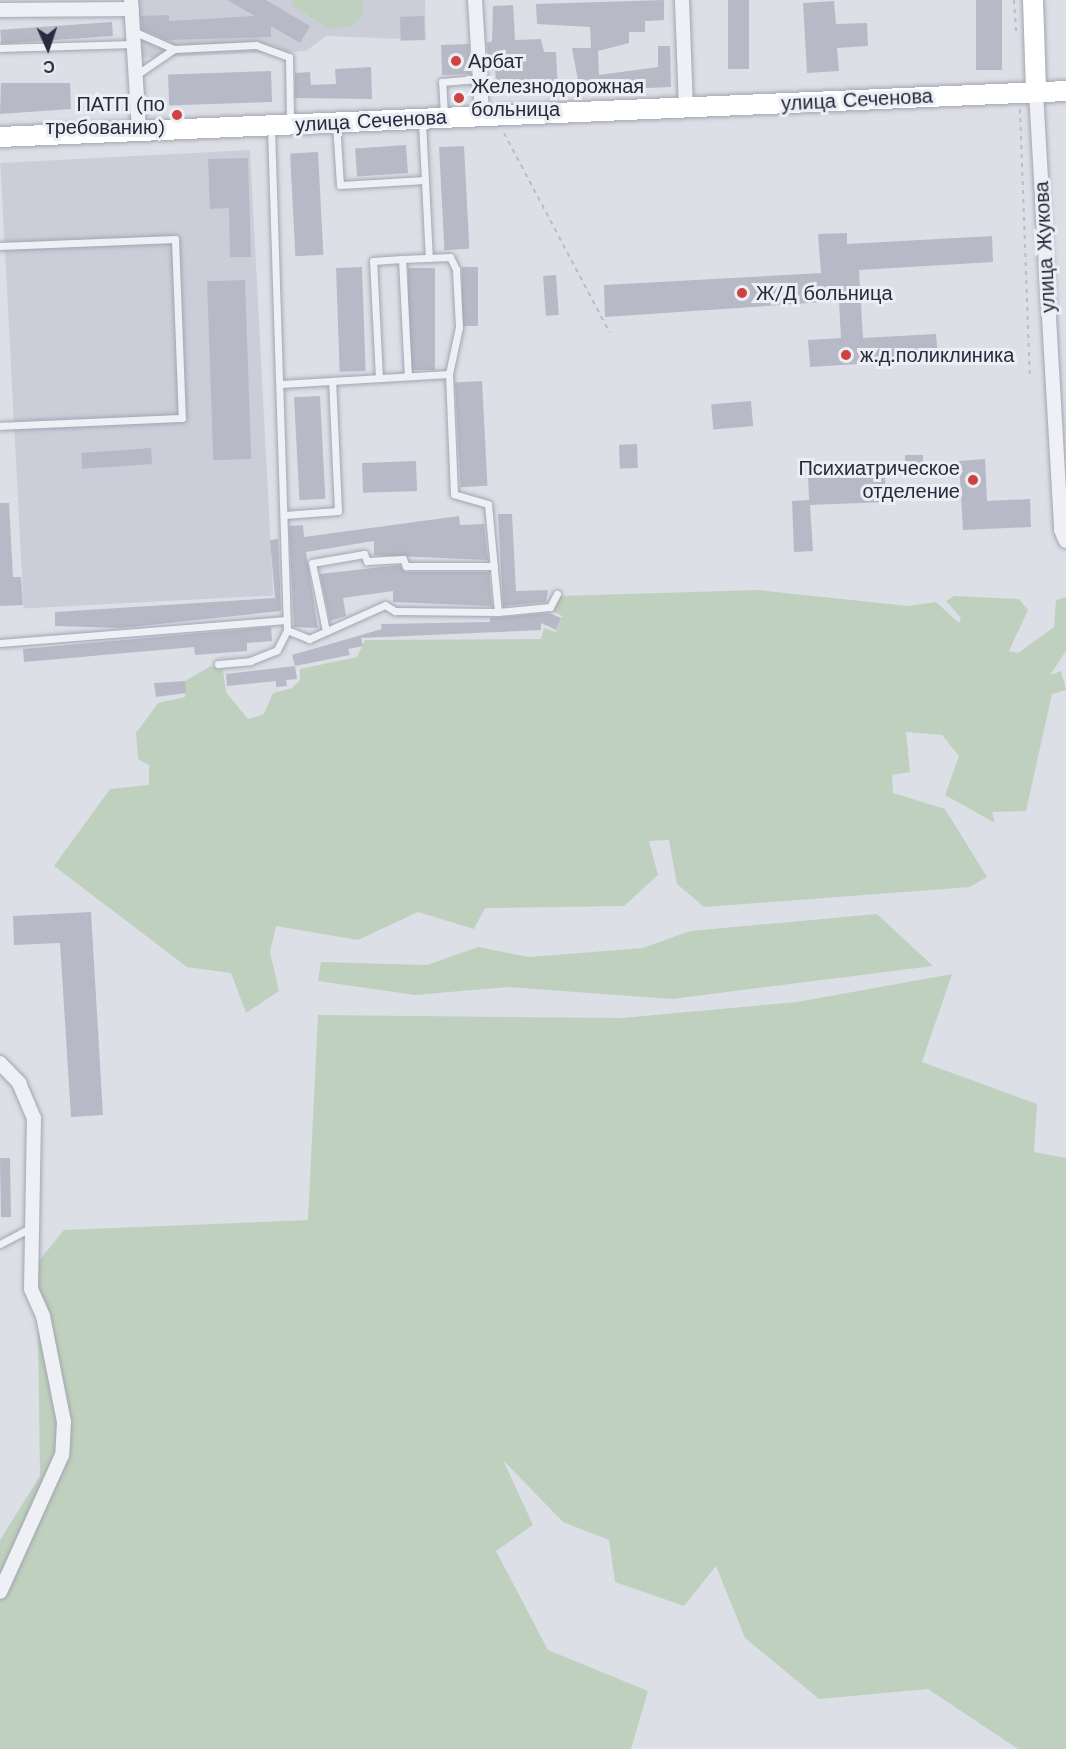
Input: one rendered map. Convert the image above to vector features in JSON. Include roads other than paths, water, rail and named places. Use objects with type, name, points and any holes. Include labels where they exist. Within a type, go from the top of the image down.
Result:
[{"type":"main road","name":"улица Жукова","points":[[1028,93],[1033,0]]},
{"type":"main road","name":"улица Сеченова","points":[[0,138],[1066,91]]},
{"type":"street","points":[[476,0],[482,117]]},
{"type":"street","points":[[682,0],[686,108]]},
{"type":"street","points":[[0,10],[132,5],[139,131]]},
{"type":"street","name":"улица Жукова","points":[[1028,93],[1063,511],[1063,535]]},
{"type":"street","points":[[0,1063],[18,1083],[34,1118],[34,1225],[31,1289],[43,1316],[64,1422],[62,1455],[0,1592]]},
{"type":"lane","points":[[0,48],[133,38],[174,49],[256,45],[289,57],[281,125],[281,384],[287,630],[277,650],[250,661],[218,664]]},
{"type":"lane","points":[[135,76],[174,49]]},
{"type":"lane","points":[[444,118],[442,82],[480,79]]},
{"type":"lane","points":[[422,119],[429,258]]},
{"type":"lane","points":[[336,123],[340,185],[425,180]]},
{"type":"lane","points":[[0,246],[175,239],[182,418],[0,426]]},
{"type":"lane","points":[[379,378],[373,261],[450,257],[456,268],[459,327],[449,374],[454,494],[488,504],[498,612]]},
{"type":"lane","points":[[402,259],[408,376]]},
{"type":"lane","points":[[281,384],[449,374]]},
{"type":"lane","points":[[284,515],[338,511],[332,381]]},
{"type":"lane","points":[[326,631],[312,563],[364,554],[367,561],[403,559],[406,566],[494,566]]},
{"type":"lane","points":[[287,630],[309,639],[385,605],[395,611],[498,612],[550,607],[557,594]]},
{"type":"lane","points":[[0,643],[286,620]]},
{"type":"lane","points":[[0,1245],[34,1225]]},
{"type":"place","name":"Арбат","points":[[456,61]]},
{"type":"place","name":"Железнодорожная больница","points":[[459,98]]},
{"type":"place","name":"ПАТП (по требованию)","points":[[177,115]]},
{"type":"place","name":"Ж/Д больница","points":[[742,293]]},
{"type":"place","name":"ж.д.поликлиника","points":[[846,355]]},
{"type":"place","name":"Психиатрическое отделение","points":[[973,480]]}]
